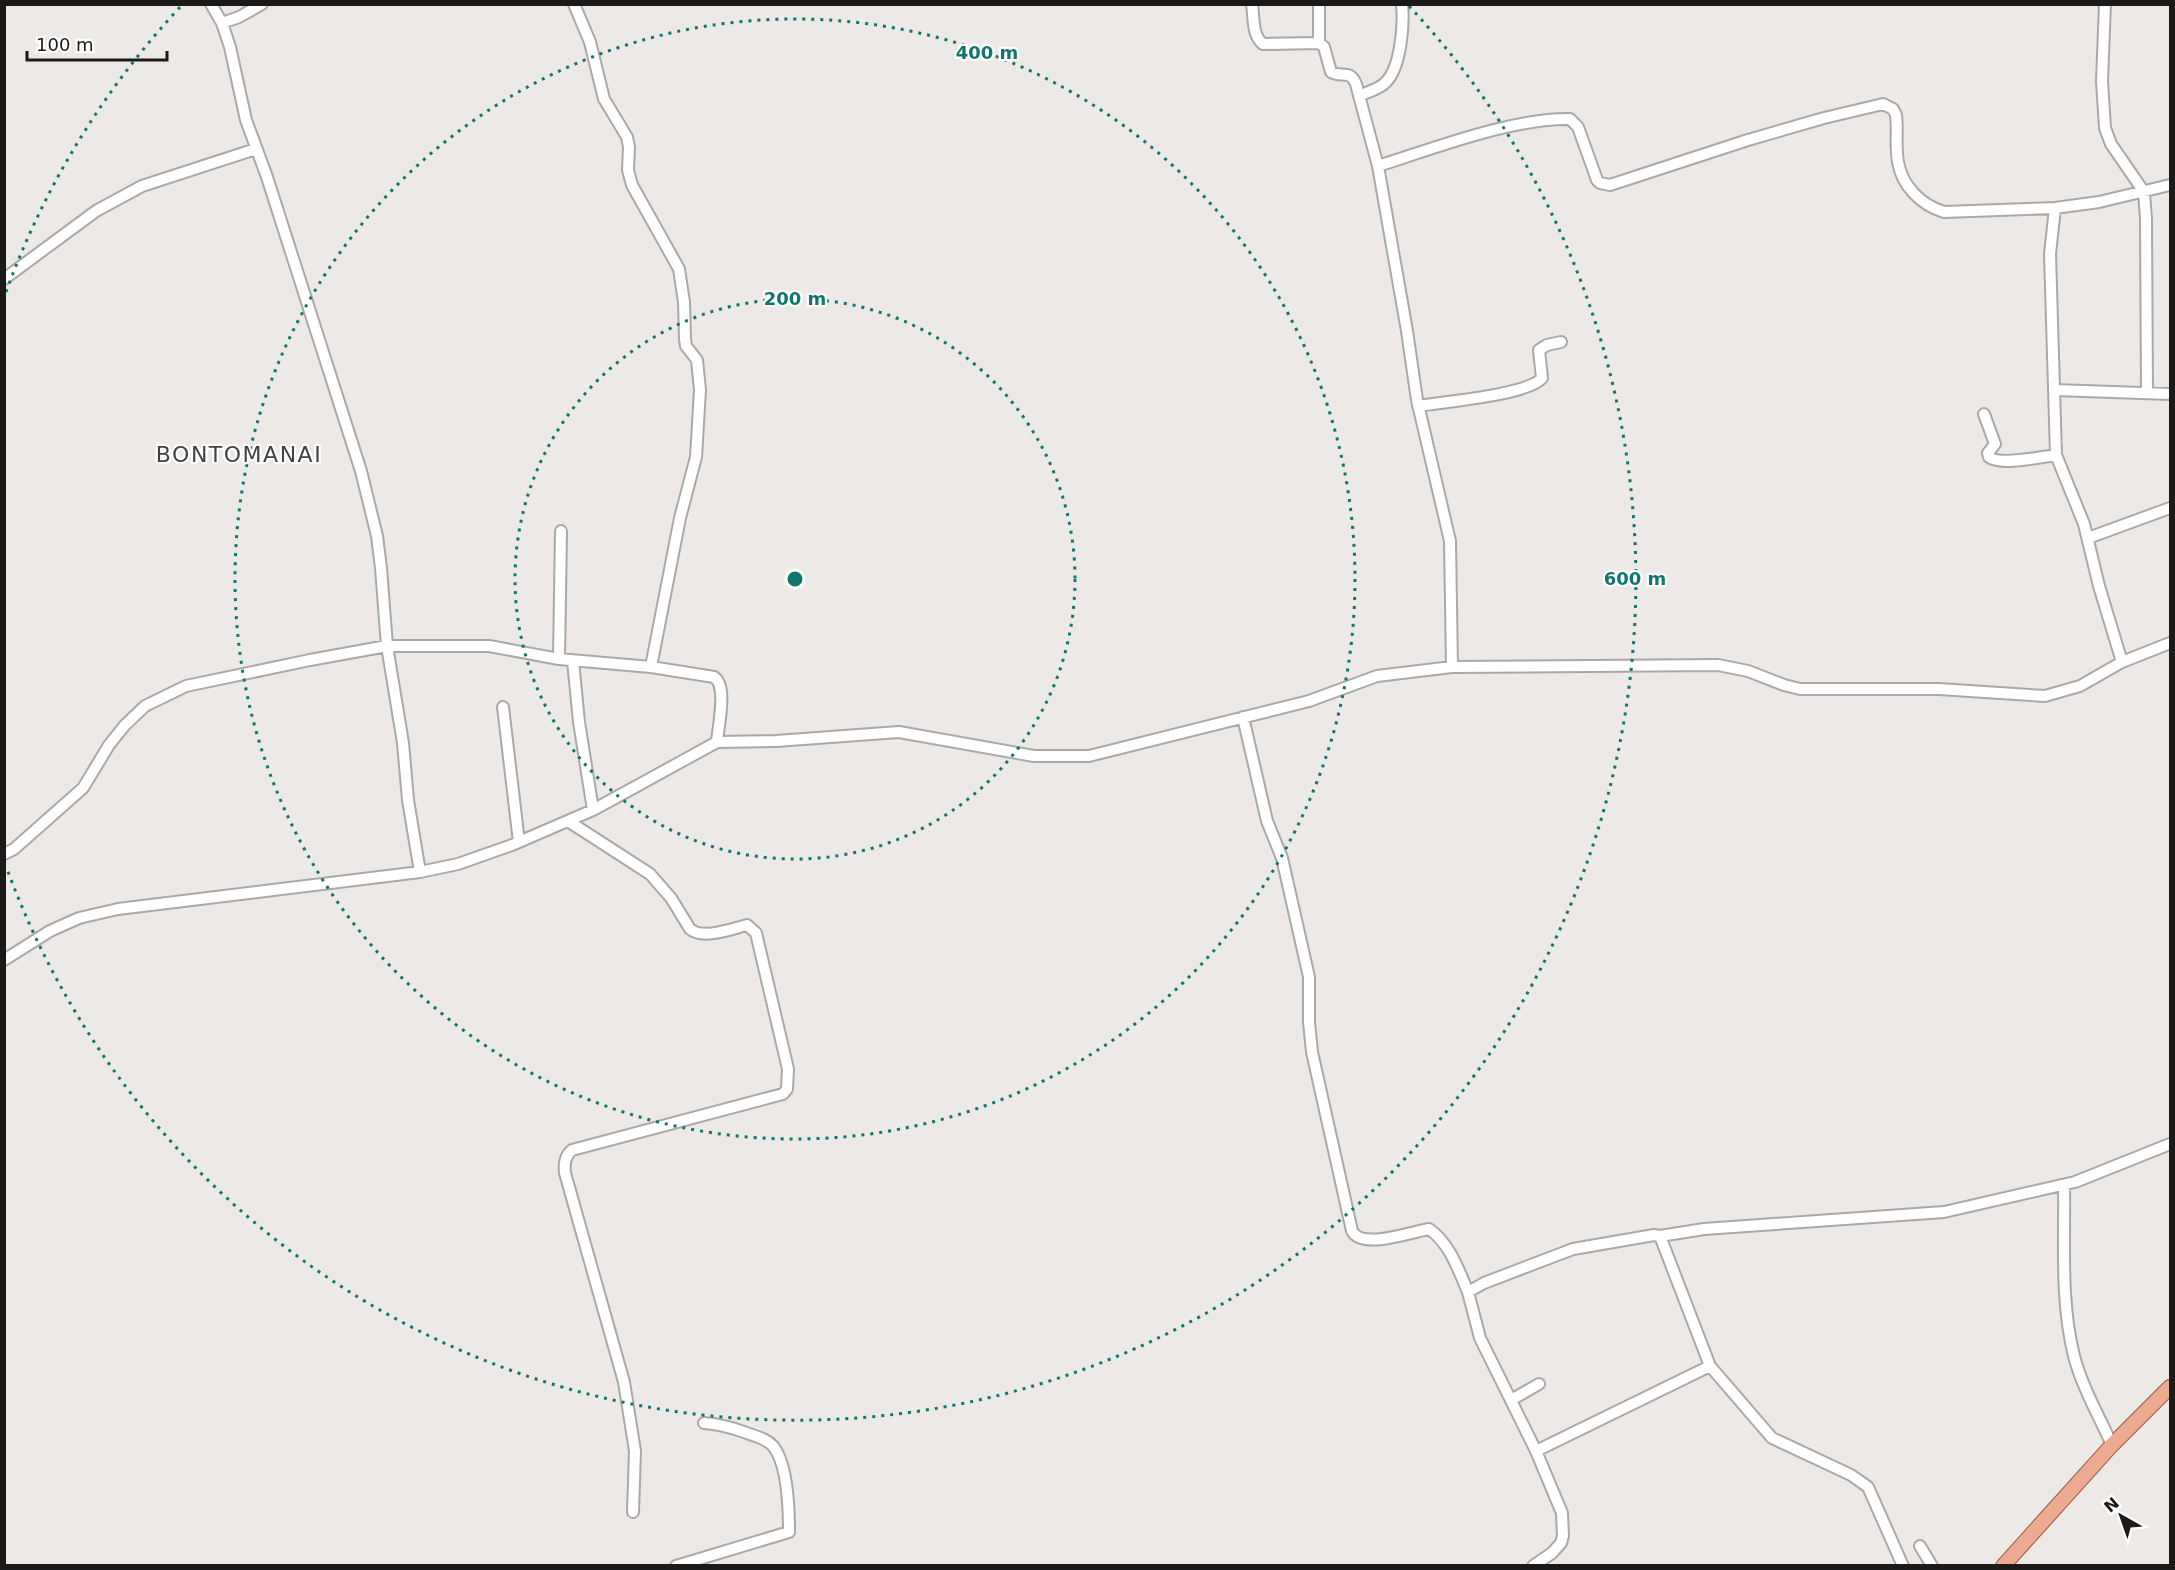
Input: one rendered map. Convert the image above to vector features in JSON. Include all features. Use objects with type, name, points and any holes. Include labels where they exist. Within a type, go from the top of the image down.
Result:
[{"type":"main road","points":[[2003,1566],[2112,1445],[2170,1387]]},
{"type":"street","points":[[211,4],[222,23],[230,47],[246,120],[271,188],[361,471],[378,547],[387,646],[403,743],[408,800],[420,872]]},
{"type":"street","points":[[222,23],[239,17],[262,4]]},
{"type":"street","points":[[574,4],[590,42],[604,99],[627,137],[628,170],[632,185],[679,268],[684,302],[686,346],[697,360],[700,390],[696,457],[680,518],[651,667]]},
{"type":"street","points":[[1252,4],[1255,32],[1259,42],[1263,44],[1320,43]]},
{"type":"street","points":[[1319,4],[1320,43],[1324,47],[1330,72],[1337,75],[1347,73],[1351,75],[1378,166],[1418,406],[1450,541],[1452,666]]},
{"type":"street","points":[[1359,96],[1381,86],[1393,72],[1403,24],[1402,4]]},
{"type":"street","points":[[2105,4],[2102,81],[2105,128],[2111,144],[2144,192],[2147,393]]},
{"type":"street","points":[[1378,166],[1515,126],[1570,119],[1578,127],[1597,180],[1610,185],[1748,140],[1883,104],[1893,109],[1896,115],[1898,163],[1902,176],[1917,197],[1931,208],[1944,212],[2055,208],[2099,202],[2170,185]]},
{"type":"street","points":[[4,279],[96,211],[142,186],[256,149]]},
{"type":"street","points":[[2055,208],[2050,254],[2056,455],[2088,538],[2099,586],[2122,662]]},
{"type":"street","points":[[1418,406],[1502,393],[1538,383],[1542,378],[1539,350],[1547,345],[1561,342]]},
{"type":"street","points":[[2055,390],[2170,394]]},
{"type":"street","points":[[1984,414],[1995,444],[1988,453],[1992,460],[2001,462],[2056,455]]},
{"type":"street","points":[[2088,538],[2170,508]]},
{"type":"street","points":[[559,659],[561,531]]},
{"type":"street","points":[[4,960],[50,931],[79,918],[118,909],[420,872],[458,864],[519,842],[593,810],[717,742],[776,741],[899,732],[1034,756],[1075,757],[1109,752],[1309,701],[1377,676],[1452,666],[1711,665],[1748,671],[1784,686],[1800,689],[1854,691],[1939,689],[2045,696],[2080,686],[2122,662],[2170,642]]},
{"type":"street","points":[[4,854],[14,849],[83,788],[108,745],[125,724],[145,706],[174,690],[310,660],[387,646],[489,646],[573,661],[651,667],[714,677],[722,689],[717,742]]},
{"type":"street","points":[[573,661],[579,722],[593,810]]},
{"type":"street","points":[[503,707],[519,842]]},
{"type":"street","points":[[1243,717],[1267,821],[1282,858],[1309,977],[1309,1022],[1316,1076],[1352,1231],[1359,1239],[1364,1240],[1397,1237],[1429,1229],[1443,1242],[1456,1264],[1468,1292],[1480,1338],[1536,1451],[1562,1513],[1563,1536],[1558,1547],[1533,1566]]},
{"type":"street","points":[[568,820],[651,874],[694,932],[708,933],[747,925],[753,929],[756,933],[788,1069],[787,1089],[783,1094],[572,1150],[567,1154],[564,1164],[565,1173],[624,1382],[635,1451],[633,1512]]},
{"type":"street","points":[[1468,1292],[1484,1283],[1573,1249],[1645,1235],[1660,1236],[1704,1229],[1944,1212],[2064,1185],[2170,1144]]},
{"type":"street","points":[[2064,1185],[2064,1273],[2070,1333],[2075,1357],[2088,1394],[2112,1445]]},
{"type":"street","points":[[1660,1236],[1710,1366],[1772,1438],[1851,1475],[1868,1487],[1903,1566]]},
{"type":"street","points":[[1536,1451],[1710,1366]]},
{"type":"street","points":[[1511,1400],[1539,1384]]},
{"type":"street","points":[[676,1566],[789,1532],[789,1503],[783,1468],[773,1445],[764,1439],[729,1427],[704,1424]]},
{"type":"street","points":[[1920,1546],[1932,1566]]},
{"type":"district","name":"BONTOMANAI","points":[[239,454]]}]
